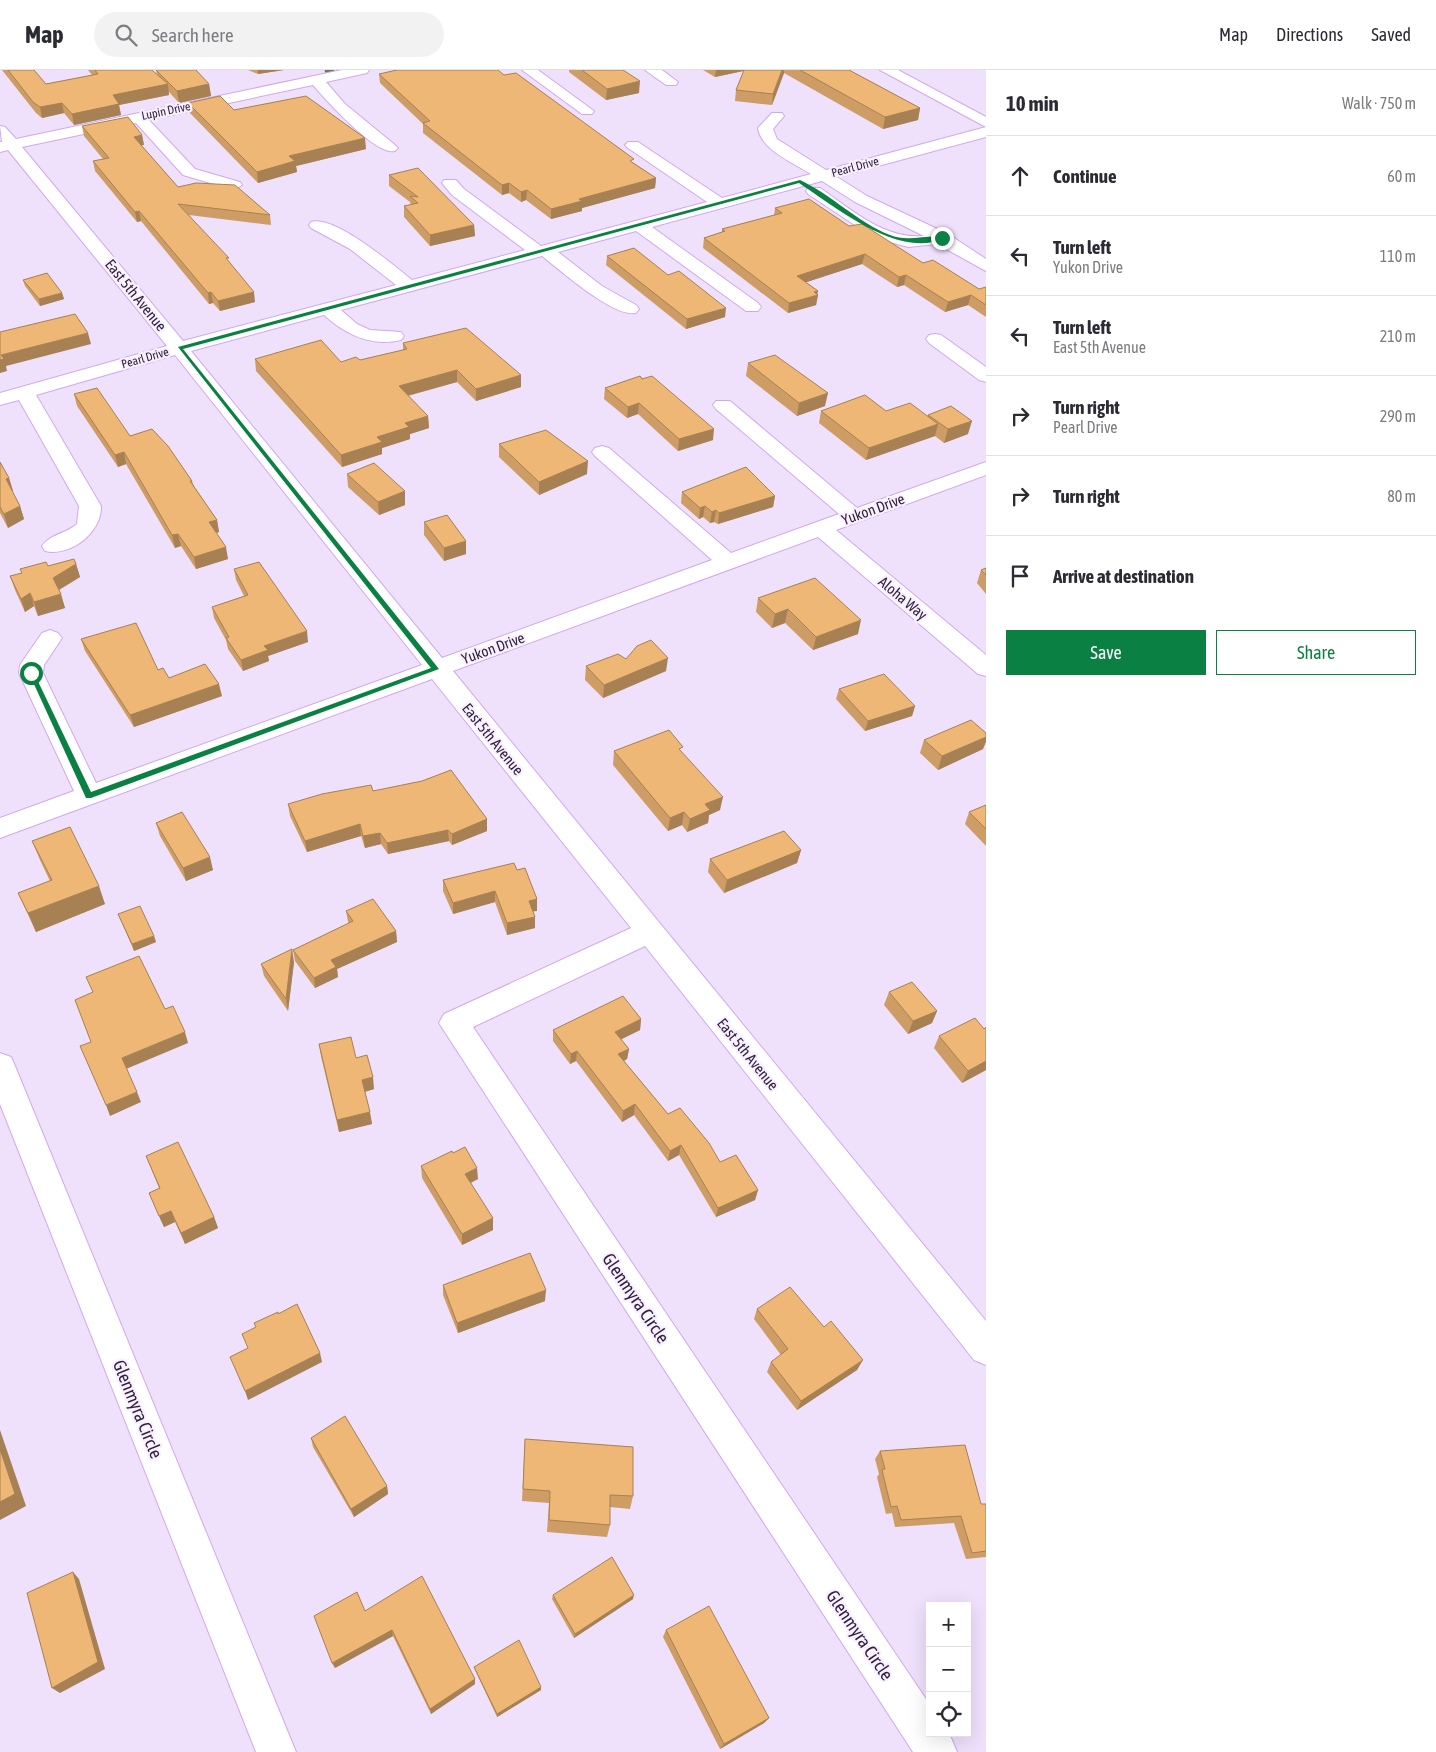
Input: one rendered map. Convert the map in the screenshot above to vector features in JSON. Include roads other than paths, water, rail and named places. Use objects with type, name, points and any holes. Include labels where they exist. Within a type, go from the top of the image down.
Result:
[{"type":"street","name":"Lupin Drive","points":[[4,140],[139,117],[362,70]]},
{"type":"street","points":[[529,70],[588,111]]},
{"type":"street","points":[[652,70],[671,82]]},
{"type":"street","points":[[887,70],[986,123]]},
{"type":"street","points":[[316,79],[340,107],[390,148]]},
{"type":"street","points":[[777,116],[765,128],[766,134],[772,142],[861,199],[942,238],[986,266]]},
{"type":"street","points":[[139,117],[189,172],[234,185]]},
{"type":"street","name":"Pearl Drive","points":[[0,400],[180,348],[986,132]]},
{"type":"street","name":"East 5th Avenue","points":[[4,140],[180,348],[436,669],[986,1348]]},
{"type":"street","points":[[633,145],[719,203]]},
{"type":"street","points":[[800,182],[858,221],[890,237],[913,241],[942,238]]},
{"type":"street","points":[[450,183],[458,192],[596,290],[630,309]]},
{"type":"street","points":[[317,225],[354,242],[374,256],[409,287]]},
{"type":"street","points":[[639,225],[752,307]]},
{"type":"street","points":[[329,308],[347,326],[365,335],[375,338],[395,336]]},
{"type":"street","points":[[935,340],[986,376]]},
{"type":"street","points":[[25,393],[90,506],[92,517],[86,529],[73,538],[53,546]]},
{"type":"street","points":[[723,405],[854,516]]},
{"type":"street","points":[[602,452],[729,563]]},
{"type":"street","name":"Yukon Drive","points":[[0,828],[986,468]]},
{"type":"street","name":"Aloha Way","points":[[821,528],[986,668]]},
{"type":"street","points":[[50,638],[32,665],[31,673],[88,796]]},
{"type":"street","name":"Glenmyra Circle","points":[[649,932],[454,1023],[937,1752]]},
{"type":"street","name":"Glenmyra Circle","points":[[0,1066],[276,1752]]},
{"type":"waterway","points":[[327,71],[332,70]]}]
